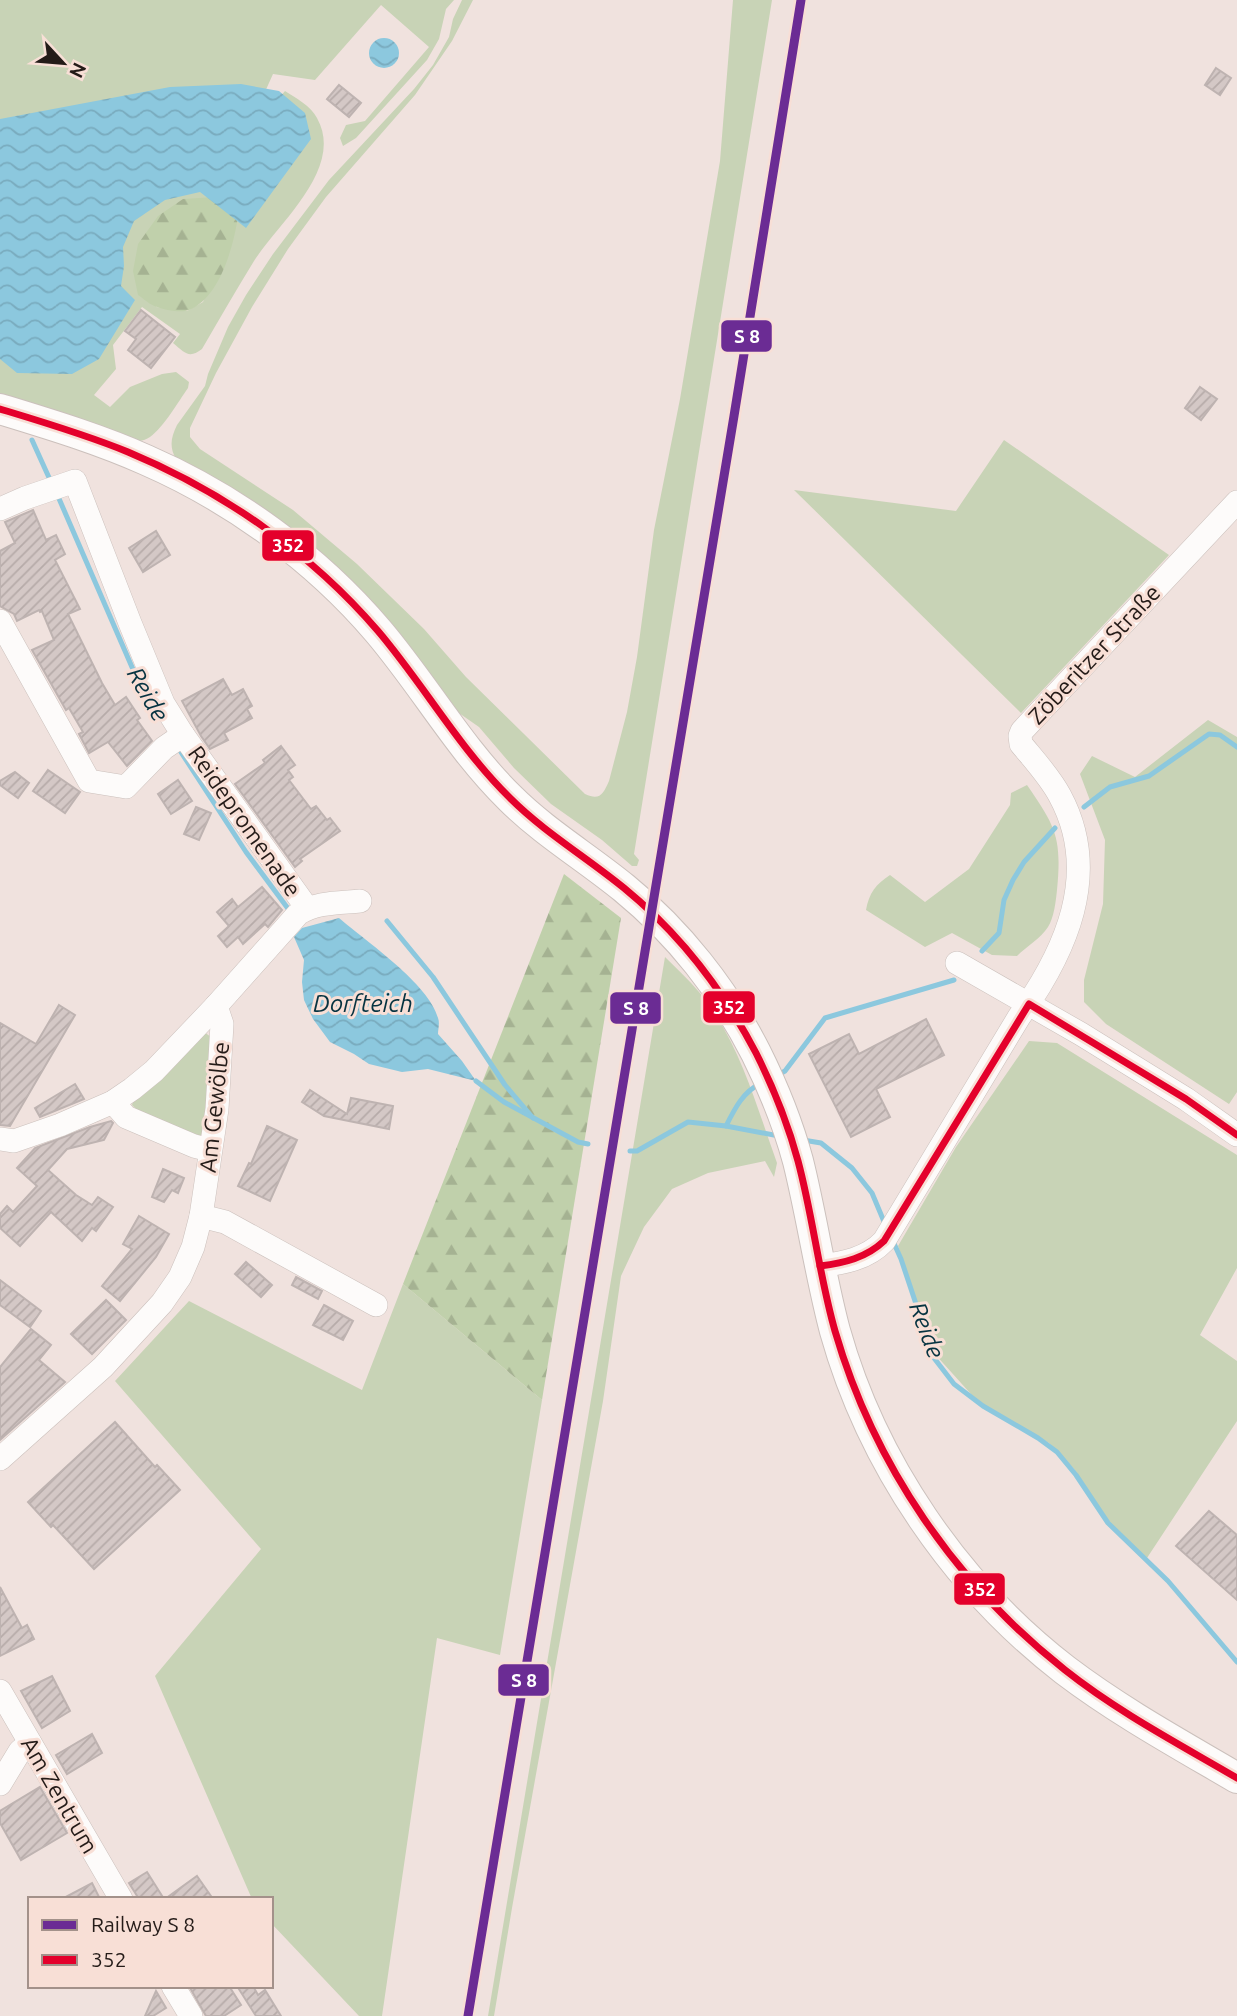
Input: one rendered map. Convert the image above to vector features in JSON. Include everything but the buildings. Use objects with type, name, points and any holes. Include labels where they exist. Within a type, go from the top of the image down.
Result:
[{"type":"main road","points":[[0,409],[107,444],[178,475],[245,515],[310,564],[345,595],[374,627],[404,663],[471,755],[512,800],[623,887],[672,933],[726,1002],[766,1073],[797,1157],[836,1336],[848,1373],[900,1480],[941,1543],[1001,1613],[1064,1669],[1117,1706],[1237,1778]]},
{"type":"street","name":"Reidepromenade","points":[[0,509],[75,481],[163,703],[175,740],[298,915]]},
{"type":"street","name":"Zöberitzer Straße","points":[[820,1266],[870,1253],[884,1241],[1042,985],[1069,927],[1076,893],[1077,853],[1074,832],[1068,811],[1051,780],[1021,744],[1022,731],[1237,502]]},
{"type":"street","name":"Reidepromenade","points":[[0,621],[89,781],[126,787],[175,740]]},
{"type":"street","points":[[0,1139],[14,1141],[113,1102],[155,1071],[298,915],[318,904],[360,901]]},
{"type":"street","points":[[957,963],[1186,1098],[1237,1135]]},
{"type":"street","name":"Am Gewölbe","points":[[0,1459],[103,1367],[162,1303],[180,1277],[193,1247],[201,1216],[217,1109],[222,1024],[216,1006]]},
{"type":"street","points":[[113,1102],[126,1117],[194,1146],[210,1150]]},
{"type":"street","points":[[201,1216],[225,1222],[376,1306]]},
{"type":"street","name":"Am Zentrum","points":[[0,1691],[120,1897]]},
{"type":"street","points":[[0,1784],[20,1751],[30,1743]]},
{"type":"street","points":[[174,1988],[191,2016]]},
{"type":"green space","points":[[0,0],[454,0],[446,9],[439,39],[427,60],[356,138],[343,146],[340,138],[346,125],[365,121],[429,47],[381,5],[315,80],[273,74],[264,94],[0,125]]},
{"type":"green space","points":[[462,0],[473,0],[452,41],[415,95],[326,197],[288,249],[216,373],[190,428],[190,437],[200,449],[293,510],[357,564],[424,629],[466,677],[585,794],[594,797],[600,795],[609,781],[627,712],[654,530],[680,399],[720,161],[733,0],[772,0],[634,854],[639,860],[637,866],[632,866],[602,840],[551,804],[514,768],[479,727],[446,704],[176,459],[172,450],[172,438],[177,425],[205,386],[228,327],[246,295],[273,254],[329,180],[433,65],[449,37],[453,19]]},
{"type":"green space","points":[[285,91],[303,103],[317,118],[323,137],[322,156],[316,175],[305,194],[254,261],[202,349],[194,354],[184,352],[173,343],[180,334],[142,307],[113,345],[116,369],[94,395],[110,407],[130,387],[162,374],[176,372],[189,382],[188,388],[155,433],[147,439],[128,442],[0,397],[0,352],[119,266],[124,235],[138,211],[169,189],[197,188],[214,197],[156,307],[187,311],[203,302],[238,216],[280,97]]},
{"type":"green space","points":[[214,197],[238,216],[229,255],[217,283],[200,304],[189,310],[173,311],[152,305],[138,295],[133,271],[138,244],[158,216],[183,199]]},
{"type":"green space","points":[[1004,440],[1169,555],[1021,713],[794,490],[956,511]]},
{"type":"green space","points":[[1208,720],[1237,737],[1237,1092],[1229,1104],[1106,1024],[1084,1002],[1084,980],[1103,904],[1105,840],[1080,774],[1092,756],[1135,777]]},
{"type":"green space","points":[[1027,785],[1045,812],[1055,834],[1058,872],[1050,923],[1041,935],[1017,956],[992,955],[952,933],[925,947],[866,910],[874,890],[890,875],[925,902],[969,869],[1010,805],[1011,793]]},
{"type":"green space","points":[[564,874],[621,918],[542,1400],[403,1284]]},
{"type":"green space","points":[[665,957],[699,992],[725,1031],[745,1074],[777,1163],[774,1177],[765,1161],[708,1173],[672,1189],[644,1227],[621,1276],[603,1401],[494,2016],[488,2016]]},
{"type":"green space","points":[[204,1032],[211,1037],[204,1141],[144,1117],[132,1105],[135,1095]]},
{"type":"green space","points":[[1029,1041],[1057,1043],[1237,1155],[1237,1268],[1200,1335],[1237,1361],[1237,1421],[1147,1558],[1106,1520],[1074,1469],[1049,1443],[979,1403],[934,1353],[898,1246],[956,1147]]},
{"type":"green space","points":[[403,1284],[542,1400],[500,1655],[437,1638],[382,2016],[359,2016],[273,1925],[273,1897],[251,1897],[155,1676],[261,1549],[115,1381],[189,1301],[362,1390]]},
{"type":"water","points":[[384,38],[395,42],[399,53],[395,64],[384,68],[373,64],[369,53],[373,42]]},
{"type":"water","points":[[241,84],[279,91],[305,113],[311,139],[246,228],[200,192],[165,200],[134,221],[123,247],[121,286],[135,300],[99,359],[72,374],[17,373],[0,359],[0,119],[170,87]]},
{"type":"water","name":"Dorfteich","points":[[339,918],[396,964],[423,991],[438,1018],[438,1034],[476,1081],[428,1069],[402,1072],[369,1064],[330,1042],[313,1019],[304,1000],[304,960],[294,937],[302,928]]},
{"type":"waterway","name":"Reide","points":[[32,440],[51,482]]},
{"type":"waterway","name":"Reide","points":[[57,494],[138,681],[152,705]]},
{"type":"waterway","points":[[1084,807],[1110,787],[1149,776],[1209,734],[1220,735],[1237,747]]},
{"type":"waterway","name":"Reide","points":[[177,746],[246,852],[292,914]]},
{"type":"waterway","points":[[982,951],[999,933],[1004,900],[1013,880],[1024,862],[1055,828]]},
{"type":"waterway","points":[[387,921],[433,977],[505,1085],[533,1118]]},
{"type":"waterway","points":[[776,1076],[785,1071],[825,1018],[954,980]]},
{"type":"waterway","name":"Reide","points":[[476,1081],[504,1102],[578,1142],[588,1144]]},
{"type":"waterway","points":[[726,1126],[744,1096],[761,1083]]},
{"type":"waterway","name":"Reide","points":[[630,1151],[637,1151],[688,1122],[779,1136]]},
{"type":"waterway","name":"Reide","points":[[803,1140],[821,1143],[852,1168],[872,1193],[885,1224]]},
{"type":"waterway","name":"Reide","points":[[892,1239],[934,1358],[954,1384],[983,1406],[1057,1452],[1108,1523],[1168,1581],[1237,1662]]},
{"type":"transit line","points":[[468,2016],[801,0]]},
{"type":"transit line","name":"352","points":[[0,409],[97,440],[164,468],[232,506],[295,551],[324,576],[378,631],[474,758],[510,798],[624,888],[681,943],[729,1007],[756,1053],[774,1092],[798,1161],[829,1310],[852,1381],[896,1474],[924,1518],[989,1600],[1065,1670],[1127,1714],[1237,1778]]},
{"type":"transit line","name":"352","points":[[820,1266],[854,1259],[870,1252],[884,1241],[1029,1004],[1186,1099],[1237,1135]]}]
